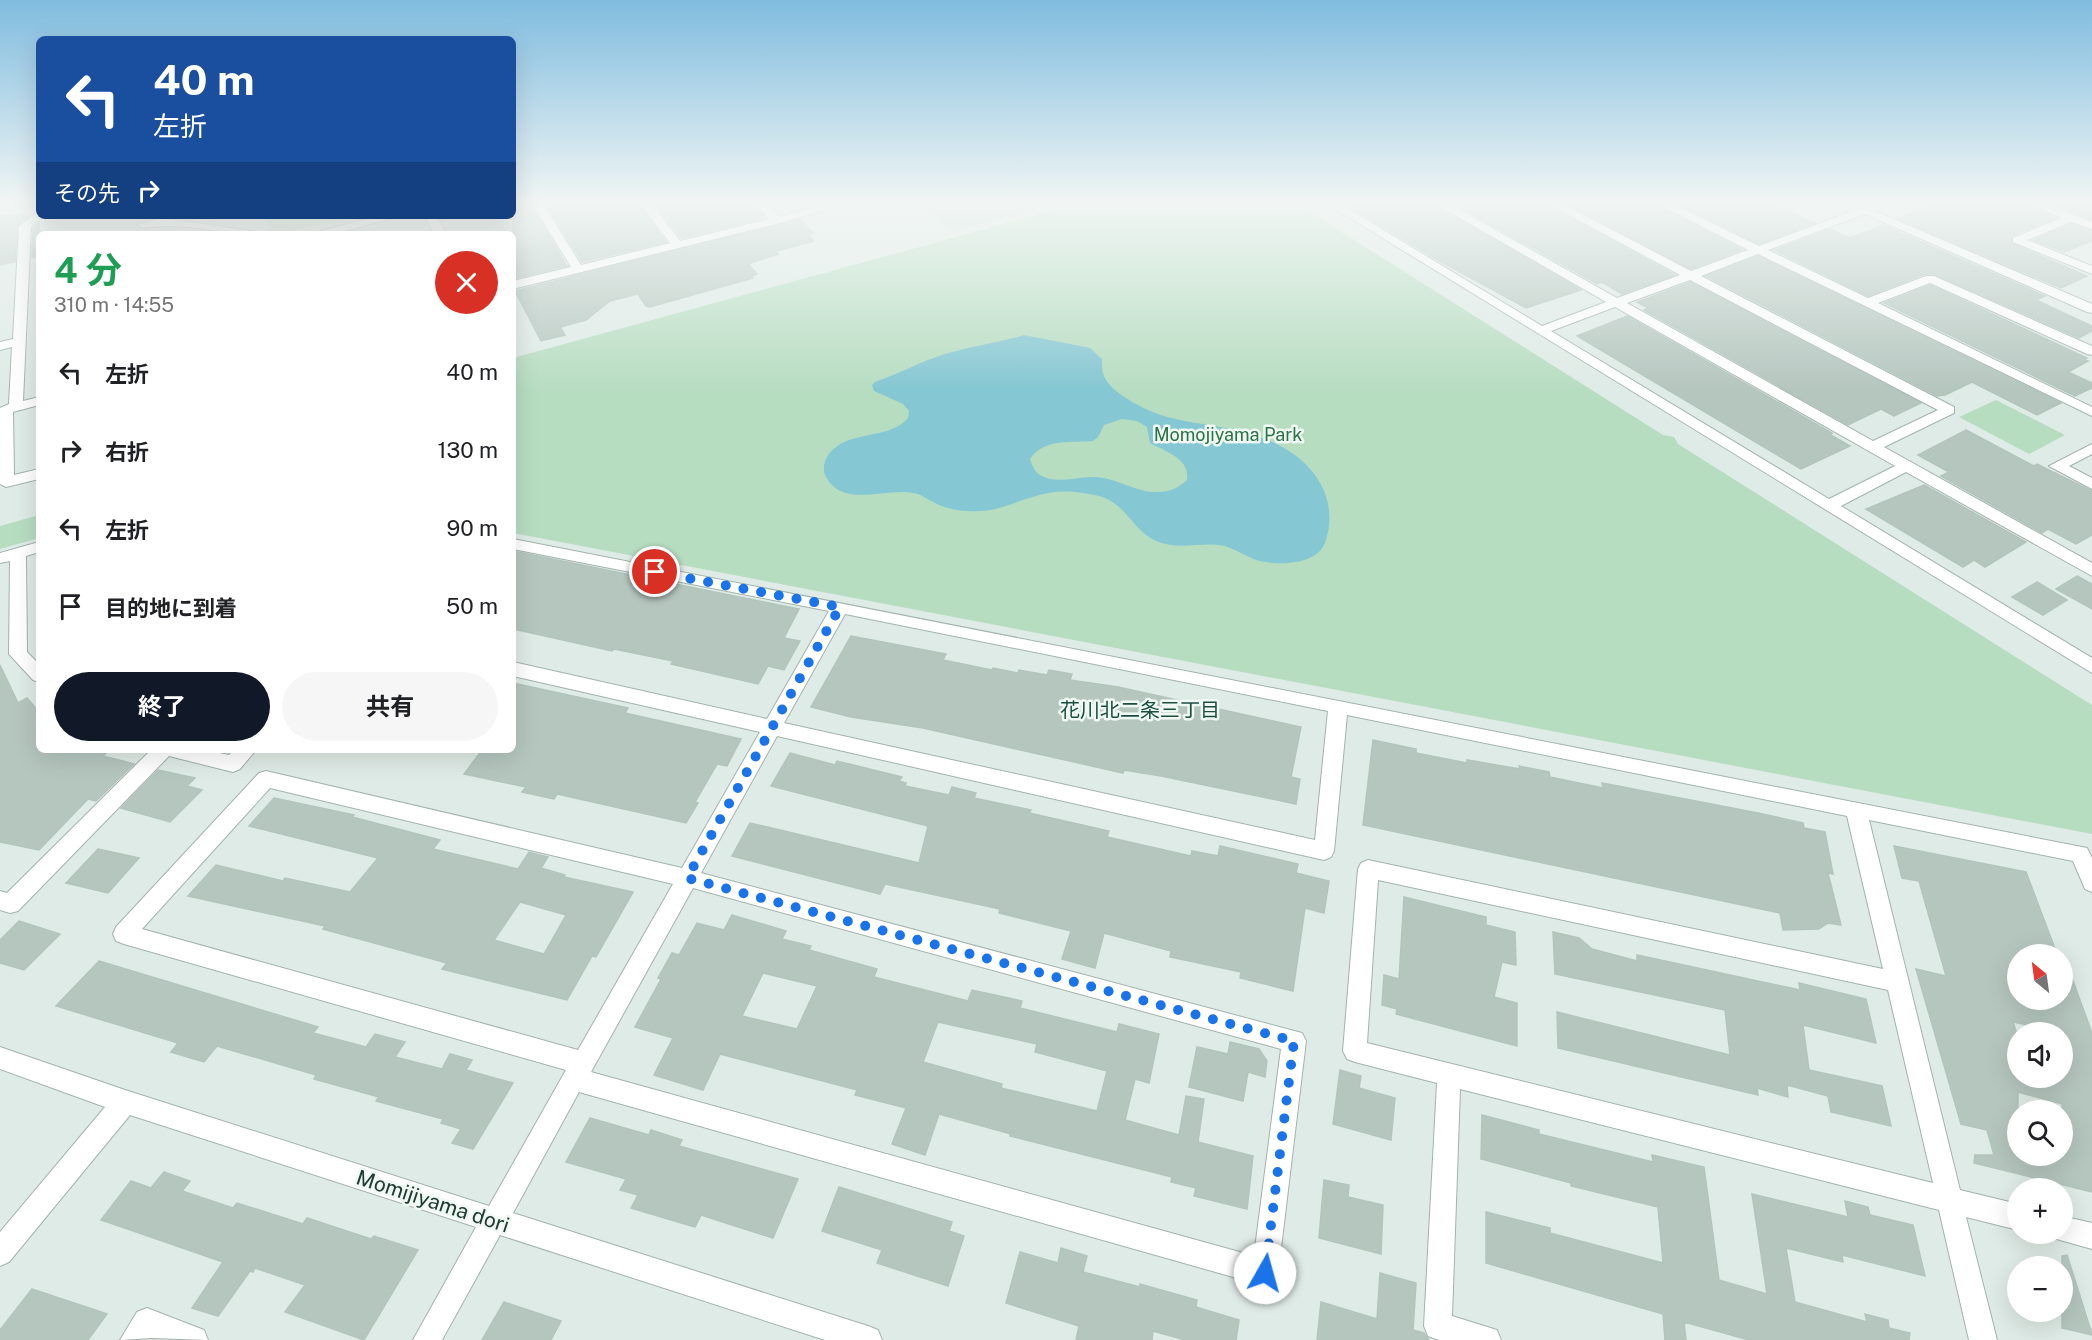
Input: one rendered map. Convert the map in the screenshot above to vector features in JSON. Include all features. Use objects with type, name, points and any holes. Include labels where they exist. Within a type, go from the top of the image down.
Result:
[{"type":"street","points":[[24,265],[20,341],[7,409],[6,482],[36,475]]},
{"type":"street","points":[[575,265],[578,269]]},
{"type":"street","points":[[516,284],[596,265]]},
{"type":"street","points":[[1431,265],[2092,666]]},
{"type":"street","points":[[1549,265],[2092,570]]},
{"type":"street","points":[[1670,265],[1949,410],[1872,447]]},
{"type":"street","points":[[1540,331],[1723,265]]},
{"type":"street","points":[[1788,265],[2091,410]]},
{"type":"street","points":[[1989,265],[2092,309]]},
{"type":"street","points":[[1867,303],[1930,279],[2092,351]]},
{"type":"street","points":[[0,346],[20,341]]},
{"type":"street","points":[[7,409],[36,402]]},
{"type":"street","points":[[2092,448],[2057,466],[2092,484]]},
{"type":"street","points":[[1828,506],[1907,466]]},
{"type":"street","points":[[516,545],[2080,854],[2092,884]]},
{"type":"street","points":[[0,558],[36,549]]},
{"type":"street","points":[[18,553],[18,654],[36,672]]},
{"type":"street","points":[[427,1340],[840,607]]},
{"type":"street","points":[[516,670],[1324,851],[1338,707]]},
{"type":"street","points":[[0,900],[10,904],[160,753]]},
{"type":"street","points":[[185,753],[233,764],[243,753]]},
{"type":"street","points":[[266,779],[687,878],[1294,1041],[1265,1273],[577,1071],[124,934],[266,779]]},
{"type":"street","points":[[1856,810],[1983,1340]]},
{"type":"street","points":[[1897,982],[1368,868],[1355,1051],[2007,1214]]},
{"type":"street","name":"Momijiyama dori","points":[[0,1058],[125,1102],[868,1340]]},
{"type":"street","points":[[1449,1076],[1438,1326],[1487,1340]]},
{"type":"street","points":[[0,1253],[125,1102]]},
{"type":"street","points":[[2073,1232],[2092,1236]]},
{"type":"street","points":[[134,1340],[147,1322],[194,1340]]},
{"type":"green space","name":"Momojiyama Park","points":[[855,265],[1393,265],[1663,435],[1674,437],[1678,444],[2092,705],[2092,834],[516,534],[516,357]]},
{"type":"green space","points":[[1996,400],[2065,435],[2029,454],[1959,417]]},
{"type":"green space","points":[[36,516],[36,539],[0,549],[0,526]]},
{"type":"water","points":[[1024,335],[1090,348],[1102,359],[1103,374],[1109,384],[1120,394],[1142,407],[1173,418],[1253,435],[1273,442],[1300,459],[1314,474],[1326,496],[1329,526],[1322,549],[1315,555],[1296,562],[1275,563],[1256,560],[1224,546],[1165,544],[1141,531],[1116,505],[1091,494],[1052,492],[986,511],[968,511],[945,507],[913,493],[854,495],[834,487],[826,477],[825,462],[837,446],[847,441],[890,430],[908,418],[909,411],[903,404],[874,391],[872,385],[875,382],[945,354]],"holes":[[[1122,419],[1137,421],[1147,427],[1150,443],[1170,453],[1185,466],[1187,480],[1174,489],[1150,492],[1095,477],[1046,478],[1036,472],[1032,466],[1030,459],[1043,448],[1058,443],[1093,441],[1098,437],[1104,425]]]},
{"type":"building","points":[[516,265],[567,266],[516,278]]},
{"type":"building","points":[[620,265],[748,265],[757,274],[752,276],[753,278],[650,307],[646,306],[638,294],[610,301],[586,320],[560,327],[565,335],[541,341],[516,291]]},
{"type":"building","points":[[1446,265],[1537,265],[1581,290],[1526,308]]},
{"type":"building","points":[[1562,265],[1656,265],[1675,275],[1622,294],[1602,282],[1597,284]]},
{"type":"building","points":[[1683,265],[1703,265],[1691,269]]},
{"type":"building","points":[[1736,265],[1776,265],[2061,403],[2037,415],[1972,382],[1945,395],[1937,396],[1706,276]]},
{"type":"building","points":[[1804,265],[1973,265],[2045,296],[2036,300],[2092,326],[2092,331],[2079,338],[1934,274],[1925,274],[1868,296]]},
{"type":"building","points":[[2006,265],[2061,265],[2087,276],[2061,288]]},
{"type":"building","points":[[1690,282],[1921,403],[1894,416],[1881,409],[1848,425],[1644,310],[1648,308],[1637,302]]},
{"type":"building","points":[[1930,285],[2087,358],[2084,360],[2088,361],[2068,372],[2092,383],[2092,388],[2075,396],[1884,303]]},
{"type":"building","points":[[1627,316],[1832,433],[1829,434],[1850,446],[1801,469],[1577,336]]},
{"type":"building","points":[[1966,430],[2034,466],[2037,464],[2092,491],[2092,535],[2076,544],[2048,529],[2042,533],[1941,476],[1949,472],[1918,455]]},
{"type":"building","points":[[1924,485],[2026,542],[1985,567],[1974,560],[1963,567],[1866,509]]},
{"type":"building","points":[[516,552],[799,609],[784,638],[800,641],[784,670],[768,666],[758,684],[671,664],[673,661],[614,649],[612,651],[516,630]]},
{"type":"building","points":[[2077,576],[2092,584],[2092,609],[2056,589]]},
{"type":"building","points":[[2037,582],[2067,600],[2043,615],[2012,597]]},
{"type":"building","points":[[851,636],[946,654],[943,660],[992,670],[993,668],[1018,673],[1019,670],[1047,675],[1049,670],[1072,674],[1070,680],[1118,687],[1301,727],[1291,777],[1300,779],[1296,804],[1161,776],[1124,770],[1123,773],[923,728],[851,717],[811,707]]},
{"type":"building","points":[[0,665],[18,703],[27,698],[36,708],[36,753],[106,753],[103,756],[134,764],[96,801],[88,799],[39,850],[0,842]]},
{"type":"building","points":[[516,684],[628,708],[625,713],[741,739],[727,766],[717,764],[695,802],[698,803],[686,823],[557,794],[554,799],[522,792],[526,787],[464,774],[480,753],[516,753]]},
{"type":"building","points":[[1373,740],[1416,749],[1416,753],[1467,763],[1467,760],[1520,769],[1519,766],[1549,772],[1550,777],[1603,788],[1602,783],[1803,823],[1804,828],[1825,832],[1833,874],[1828,873],[1841,925],[1828,923],[1819,929],[1783,930],[1780,913],[1363,825]]},
{"type":"building","points":[[790,753],[835,765],[837,761],[902,777],[899,781],[906,783],[905,786],[949,795],[952,787],[976,793],[974,798],[1031,810],[1029,813],[1109,831],[1107,837],[1191,856],[1192,851],[1218,856],[1220,846],[1298,864],[1296,873],[1329,881],[1324,913],[1305,908],[1293,991],[1240,978],[1241,972],[1170,957],[1171,951],[1104,933],[1095,968],[1062,959],[1071,931],[999,913],[1000,909],[885,884],[880,894],[732,856],[750,823],[919,863],[928,826],[771,786]]},
{"type":"building","points":[[158,770],[195,778],[187,786],[202,790],[170,822],[121,808]]},
{"type":"building","points":[[274,798],[354,815],[352,817],[440,840],[433,849],[518,869],[529,852],[548,857],[541,868],[565,875],[564,877],[633,892],[596,957],[592,956],[567,1000],[442,969],[447,963],[323,929],[325,926],[188,896],[216,865],[283,881],[285,878],[350,892],[378,858],[249,826]],"holes":[[[520,902],[566,915],[544,954],[494,940]]]},
{"type":"building","points":[[1894,846],[2026,872],[2053,944],[2007,944],[2007,1010],[2073,1010],[2073,981],[2092,1033],[2092,1192],[2073,1187],[2073,1178],[2035,1178],[1974,1163],[1975,1155],[1994,1155],[1987,1130],[1961,1124],[1916,969],[1946,976],[1919,881],[1902,878]]},
{"type":"building","points":[[98,849],[139,858],[108,893],[66,883]]},
{"type":"building","points":[[1404,897],[1486,917],[1486,925],[1515,932],[1516,965],[1502,962],[1494,997],[1517,1003],[1517,1046],[1396,1014],[1397,1009],[1382,1005],[1384,975],[1399,979]]},
{"type":"building","points":[[732,915],[786,931],[782,939],[811,946],[809,950],[877,969],[874,977],[968,1001],[972,990],[1022,1001],[1020,1008],[1117,1032],[1119,1024],[1159,1034],[1149,1083],[1135,1079],[1125,1120],[1179,1135],[1186,1096],[1204,1099],[1198,1142],[1253,1156],[1247,1209],[1194,1196],[1196,1188],[1171,1182],[1172,1177],[1010,1136],[1011,1134],[939,1114],[925,1155],[892,1144],[906,1108],[855,1095],[857,1090],[720,1054],[703,1090],[654,1075],[673,1038],[635,1027],[661,979],[658,978],[672,953],[679,955],[697,923],[724,930]],"holes":[[[763,973],[817,986],[797,1029],[742,1016]],[[938,1022],[1037,1044],[1035,1052],[1107,1071],[1097,1111],[1001,1088],[1002,1084],[923,1062]]]},
{"type":"building","points":[[19,921],[60,934],[24,970],[0,963],[0,940]]},
{"type":"building","points":[[1553,932],[1579,938],[1592,949],[1637,961],[1637,955],[1800,990],[1799,983],[1866,999],[1876,1043],[1803,1025],[1809,1070],[1882,1086],[1891,1126],[1831,1112],[1828,1096],[1787,1085],[1788,1097],[1757,1088],[1758,1095],[1558,1048],[1557,1012],[1730,1055],[1725,1010],[1555,974]]},
{"type":"building","points":[[99,961],[318,1027],[313,1033],[366,1047],[375,1034],[405,1042],[395,1057],[442,1069],[450,1054],[472,1060],[466,1070],[513,1083],[473,1149],[452,1143],[461,1129],[441,1123],[443,1119],[376,1101],[379,1097],[314,1079],[316,1075],[217,1046],[204,1062],[171,1052],[178,1043],[56,1006]]},
{"type":"building","points":[[1230,1042],[1259,1049],[1267,1061],[1265,1077],[1248,1072],[1243,1101],[1189,1087],[1197,1047],[1228,1054]]},
{"type":"building","points":[[1340,1070],[1361,1076],[1359,1088],[1395,1098],[1391,1140],[1333,1124]]},
{"type":"building","points":[[1482,1115],[1539,1130],[1539,1134],[1653,1162],[1652,1155],[1704,1167],[1719,1280],[1767,1294],[1752,1194],[1848,1217],[1845,1201],[1868,1207],[1870,1215],[1913,1225],[1925,1276],[1842,1255],[1843,1262],[1786,1248],[1795,1302],[1867,1322],[1865,1314],[1888,1320],[1889,1328],[1910,1333],[1909,1340],[1749,1340],[1684,1322],[1686,1340],[1665,1340],[1663,1314],[1486,1263],[1486,1212],[1550,1228],[1550,1233],[1663,1263],[1658,1207],[1571,1186],[1571,1183],[1481,1159]]},
{"type":"building","points":[[590,1118],[649,1135],[651,1130],[682,1140],[679,1146],[798,1179],[773,1238],[701,1215],[695,1227],[631,1208],[638,1195],[620,1190],[626,1179],[566,1162]]},
{"type":"building","points":[[164,1172],[190,1181],[182,1191],[233,1208],[237,1203],[303,1224],[307,1218],[371,1239],[374,1236],[418,1250],[364,1340],[285,1312],[305,1285],[255,1268],[253,1272],[250,1271],[218,1316],[192,1308],[223,1262],[101,1220],[131,1181],[151,1188]]},
{"type":"building","points":[[1324,1180],[1349,1185],[1348,1197],[1383,1205],[1381,1254],[1319,1238]]},
{"type":"building","points":[[839,1187],[952,1222],[949,1231],[964,1236],[948,1286],[877,1263],[882,1250],[822,1231]]},
{"type":"building","points":[[1061,1248],[1087,1256],[1083,1272],[1140,1287],[1140,1284],[1197,1300],[1196,1307],[1239,1320],[1236,1340],[1185,1340],[1153,1331],[1152,1340],[1076,1340],[1079,1326],[1006,1303],[1020,1252],[1058,1263]]},
{"type":"building","points":[[1380,1273],[1416,1283],[1413,1330],[1424,1333],[1429,1340],[1317,1340],[1321,1302],[1377,1319]]},
{"type":"building","points":[[2073,1274],[2092,1335],[2062,1328],[2062,1322],[2073,1322]]},
{"type":"building","points":[[32,1289],[107,1314],[88,1340],[0,1340],[0,1330]]},
{"type":"building","points":[[504,1302],[561,1321],[551,1340],[482,1340]]},
{"type":"district","name":"花川北二条三丁目","points":[[1140,710]]},
{"type":"route","points":[[655,572],[840,607],[687,878],[1294,1041],[1265,1273]]}]
